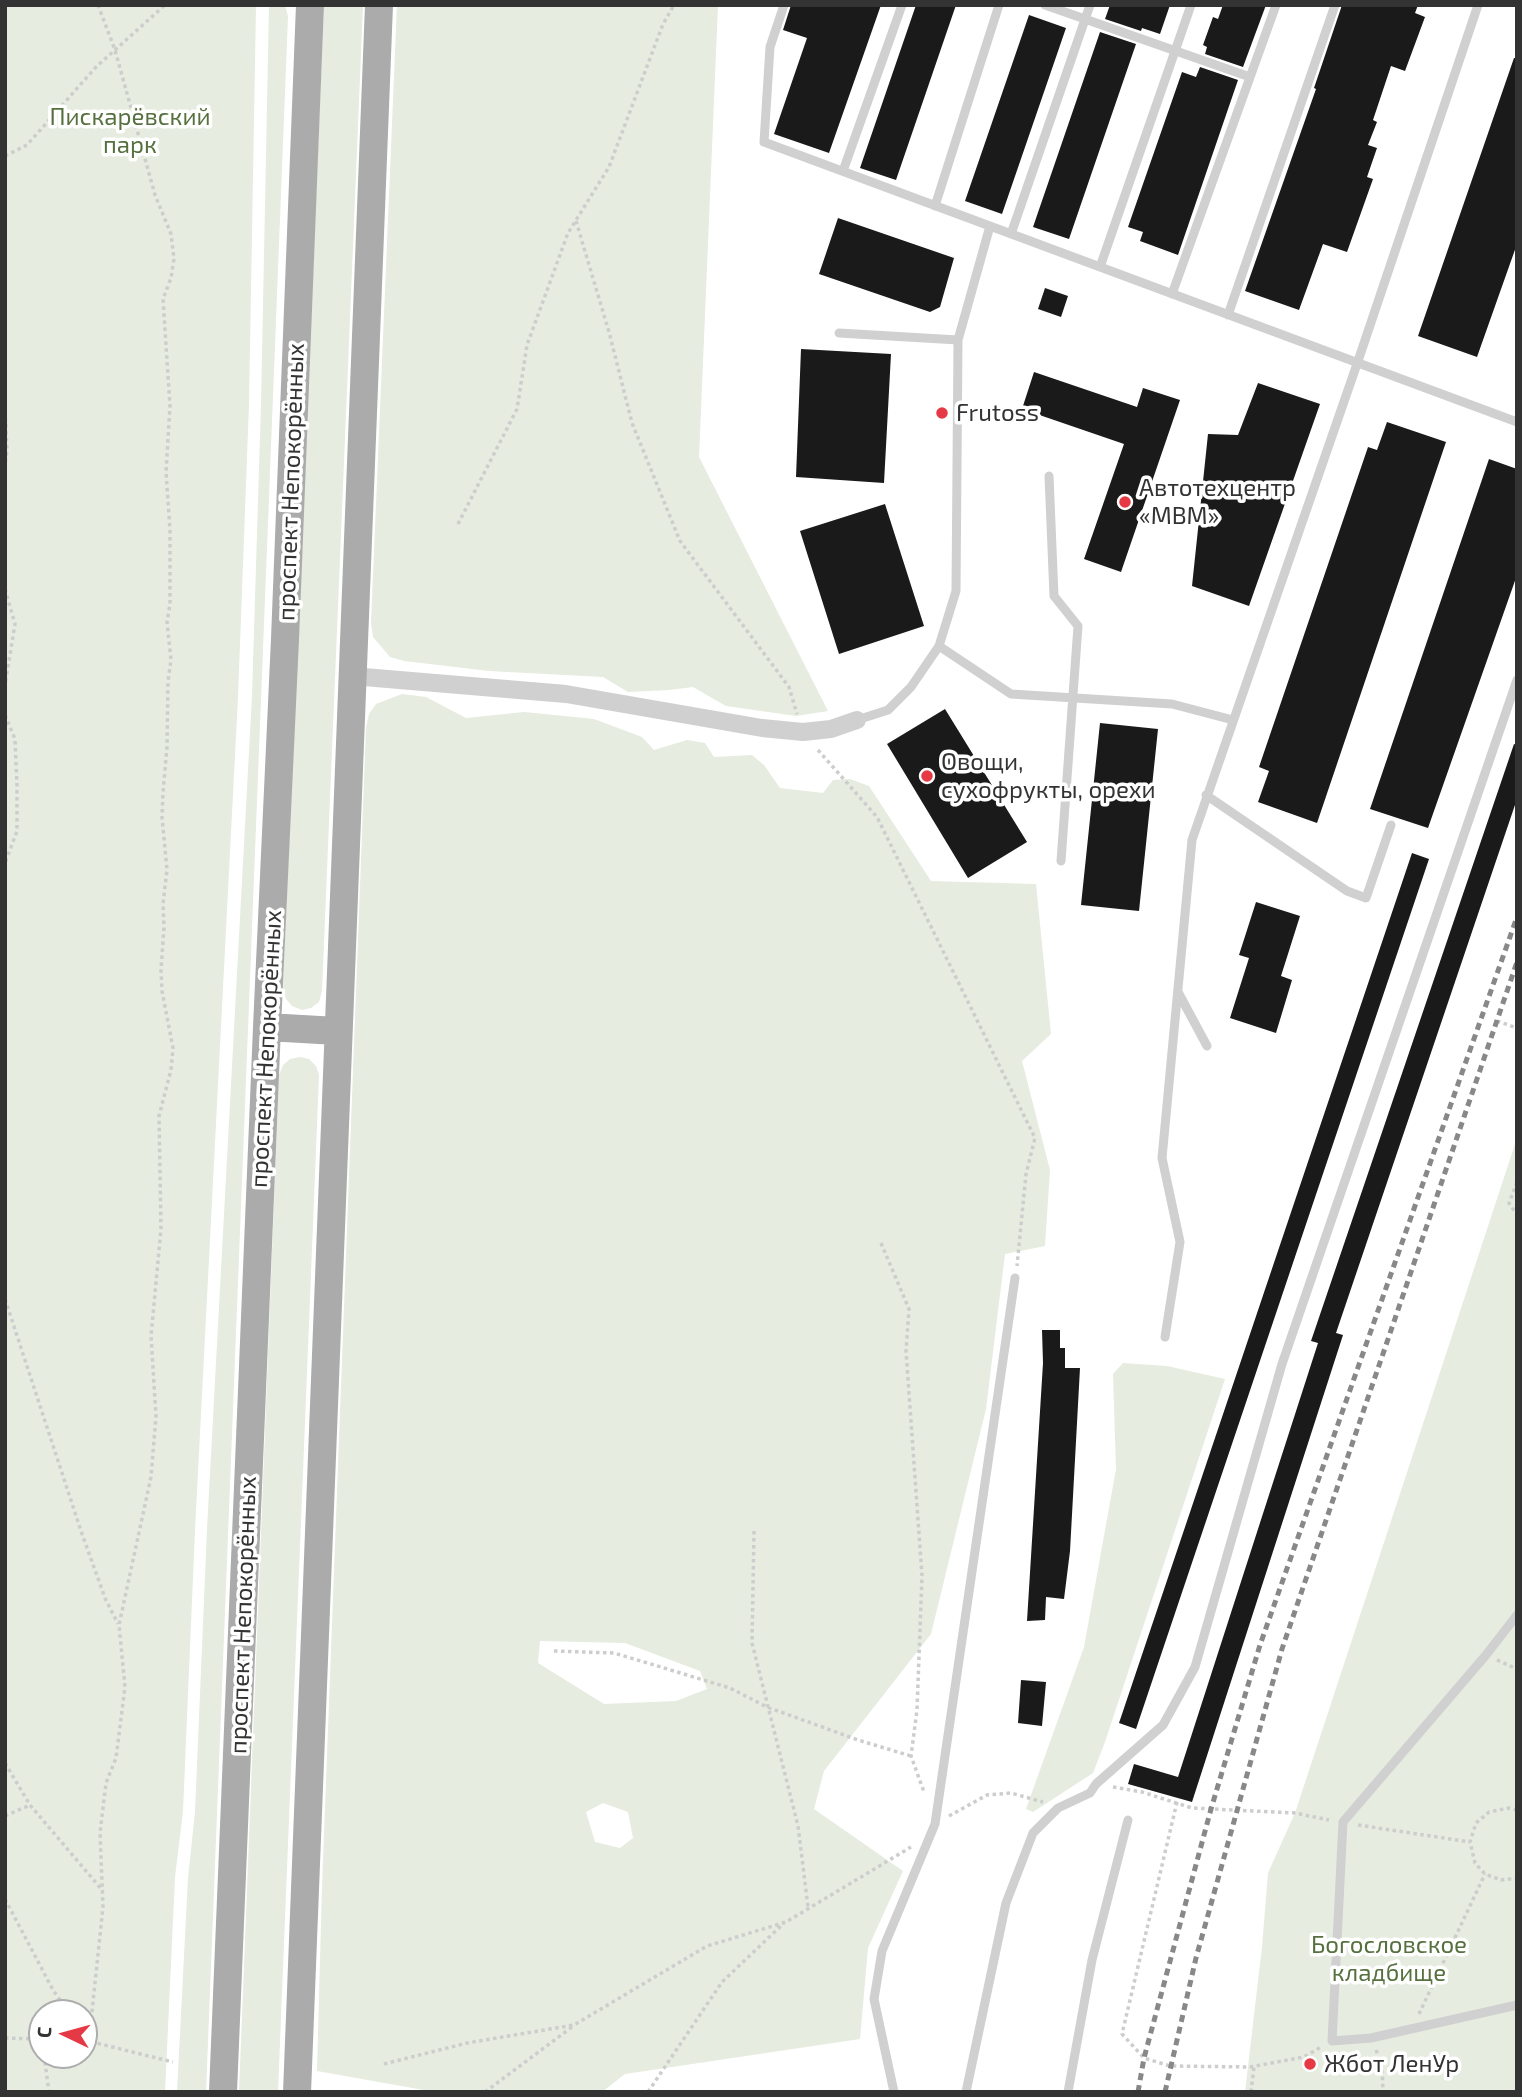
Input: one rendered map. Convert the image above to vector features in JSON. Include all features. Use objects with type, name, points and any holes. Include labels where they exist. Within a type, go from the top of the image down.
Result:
[{"type":"main road","name":"проспект Непокорённых","points":[[223,2092],[310,5]]},
{"type":"main road","points":[[297,2092],[379,5]]},
{"type":"main road","points":[[267,1027],[337,1031]]},
{"type":"street","points":[[352,676],[566,694],[762,728],[803,732],[831,729],[857,720]]},
{"type":"lane","points":[[785,5],[770,47],[764,142],[1517,422]]},
{"type":"lane","points":[[844,171],[902,5]]},
{"type":"lane","points":[[935,206],[999,5]]},
{"type":"lane","points":[[1045,5],[1250,77]]},
{"type":"lane","points":[[1010,234],[1090,5]]},
{"type":"lane","points":[[1100,267],[1191,5]]},
{"type":"lane","points":[[1172,294],[1276,5]]},
{"type":"lane","points":[[1228,315],[1335,5]]},
{"type":"lane","points":[[1165,1337],[1180,1242],[1162,1158],[1192,840],[1478,5]]},
{"type":"lane","points":[[857,720],[888,710],[911,687],[939,646],[956,591],[958,340],[990,226]]},
{"type":"lane","points":[[839,333],[958,340]]},
{"type":"lane","points":[[1049,476],[1054,596],[1078,626],[1061,861]]},
{"type":"lane","points":[[939,646],[1011,694],[1172,704],[1233,720]]},
{"type":"lane","points":[[966,2092],[1006,1903],[1033,1833],[1058,1808],[1090,1793],[1096,1784],[1163,1724],[1195,1667],[1282,1364],[1517,680]]},
{"type":"lane","points":[[1206,795],[1347,891],[1366,898],[1391,825]]},
{"type":"lane","points":[[1177,991],[1206,1046]]},
{"type":"lane","points":[[894,2092],[874,1999],[882,1951],[935,1824],[1016,1278]]},
{"type":"lane","points":[[1517,1615],[1343,1822],[1332,2041],[1371,2038],[1517,2005]]},
{"type":"lane","points":[[1068,2092],[1091,1960],[1128,1820]]},
{"type":"path","points":[[93,1999],[101,1946],[103,1891],[100,1833],[106,1783],[116,1758],[125,1687],[119,1625],[150,1478],[156,1416],[151,1336],[161,1229],[159,1116],[173,1048],[161,971],[167,870],[163,792],[171,660],[167,622],[170,604],[170,530],[166,490],[170,406],[163,299],[171,278],[174,259],[171,234],[155,195],[115,50],[98,5]]},
{"type":"path","points":[[5,156],[27,145],[96,67],[164,5]]},
{"type":"path","points":[[458,524],[517,410],[527,345],[568,233],[610,167],[663,24],[674,5]]},
{"type":"path","points":[[576,221],[609,332],[632,423],[680,541],[789,687],[803,732],[877,817],[1035,1138],[1026,1174],[1016,1278]]},
{"type":"path","points":[[5,410],[5,466]]},
{"type":"path","points":[[5,589],[15,624],[5,685]]},
{"type":"path","points":[[5,715],[15,739],[17,831],[5,863]]},
{"type":"path","points":[[1497,1021],[1517,1028]]},
{"type":"path","points":[[1517,1182],[1509,1203],[1517,1215]]},
{"type":"path","points":[[881,1243],[909,1309],[906,1351],[922,1576],[918,1710],[911,1755],[935,1824]]},
{"type":"path","points":[[5,1299],[85,1542],[105,1598],[119,1625]]},
{"type":"path","points":[[754,1531],[752,1643],[798,1826],[808,1907]]},
{"type":"path","points":[[554,1651],[614,1654],[730,1688],[767,1707],[858,1740],[911,1755]]},
{"type":"path","points":[[5,1763],[30,1805],[103,1891]]},
{"type":"path","points":[[1096,1784],[1142,1791],[1192,1808],[1295,1813],[1470,1842]]},
{"type":"path","points":[[648,2092],[722,1982],[786,1922],[915,1844],[935,1824],[986,1795],[1011,1793],[1058,1808]]},
{"type":"path","points":[[1177,1802],[1122,2034],[1144,2058],[1170,2066],[1223,2068],[1254,2067],[1304,2057],[1332,2041]]},
{"type":"path","points":[[5,1816],[30,1805]]},
{"type":"path","points":[[1517,1810],[1509,1808],[1489,1812],[1476,1823],[1470,1842],[1475,1863],[1485,1874],[1501,1880],[1517,1878]]},
{"type":"path","points":[[1412,2028],[1485,1874]]},
{"type":"path","points":[[5,1899],[59,1999]]},
{"type":"path","points":[[485,2092],[574,2025],[707,1946],[786,1922]]},
{"type":"path","points":[[384,2064],[467,2043],[574,2025]]},
{"type":"path","points":[[5,2038],[28,2039]]},
{"type":"path","points":[[1371,2038],[1382,2064],[1383,2092]]},
{"type":"path","points":[[98,2043],[173,2062]]},
{"type":"path","points":[[1251,2092],[1254,2067]]},
{"type":"path","points":[[46,2069],[49,2092]]},
{"type":"green space","name":"Пискарёвский парк","points":[[5,5],[256,5],[249,404],[238,697],[183,1811],[175,1877],[165,2092],[5,2092]]},
{"type":"green space","points":[[269,5],[285,5],[288,16],[206,2092],[177,2092],[188,1878],[195,1812],[207,1529],[252,696]]},
{"type":"green space","points":[[324,5],[363,5],[322,991],[319,1002],[302,1010],[292,1006],[283,989]]},
{"type":"green space","points":[[397,5],[718,5],[699,457],[828,711],[796,716],[726,706],[693,687],[628,692],[603,677],[489,671],[404,661],[390,657],[373,637],[371,623]]},
{"type":"green space","points":[[402,694],[426,697],[466,718],[524,712],[594,719],[642,737],[654,750],[687,740],[705,743],[714,757],[752,755],[764,765],[780,788],[823,793],[833,780],[850,779],[869,786],[931,881],[1036,884],[1051,1034],[1022,1061],[1050,1170],[1045,1246],[1005,1254],[986,1409],[931,1634],[824,1771],[814,1809],[903,1871],[868,1948],[860,2039],[625,2074],[602,2092],[435,2092],[317,2071],[366,728],[369,714],[376,704]],"holes":[[[540,1641],[625,1643],[700,1671],[707,1689],[676,1701],[604,1704],[538,1663]],[[603,1803],[628,1812],[633,1838],[620,1848],[595,1842],[586,1812]]]},
{"type":"green space","points":[[290,1059],[309,1059],[316,1066],[319,1075],[278,2092],[239,2092],[279,1075],[283,1065]]},
{"type":"green space","name":"Богословское кладбище","points":[[1517,1138],[1517,2092],[1245,2092],[1268,1873],[1295,1813]]},
{"type":"green space","points":[[1123,1363],[1167,1366],[1225,1379],[1093,1773],[1033,1812],[1026,1809],[1084,1647],[1116,1469],[1113,1374]]},
{"type":"building","points":[[791,5],[881,5],[829,153],[774,134],[807,38],[783,30]]},
{"type":"building","points":[[916,5],[956,5],[896,180],[860,168]]},
{"type":"building","points":[[1110,5],[1170,5],[1160,34],[1142,28],[1141,31],[1105,19]]},
{"type":"building","points":[[1223,5],[1266,5],[1243,67],[1205,54],[1207,47],[1203,45],[1213,17],[1218,19]]},
{"type":"building","points":[[1342,5],[1418,5],[1415,13],[1425,17],[1405,71],[1391,66],[1373,120],[1377,122],[1368,145],[1377,148],[1367,177],[1373,179],[1347,252],[1323,244],[1299,310],[1245,291],[1316,89],[1314,88]]},
{"type":"building","points":[[1029,15],[1066,28],[1002,214],[965,201]]},
{"type":"building","points":[[1100,32],[1136,44],[1069,239],[1033,227]]},
{"type":"building","points":[[1514,58],[1517,58],[1517,244],[1477,357],[1418,336]]},
{"type":"building","points":[[1200,67],[1238,80],[1178,255],[1140,241],[1143,232],[1128,227],[1182,72],[1196,77]]},
{"type":"building","points":[[838,218],[954,258],[940,307],[930,312],[819,274]]},
{"type":"building","points":[[1045,288],[1068,296],[1061,317],[1038,309]]},
{"type":"building","points":[[801,349],[891,354],[884,483],[796,477]]},
{"type":"building","name":"Автотехцентр «МВМ»","points":[[1034,372],[1137,407],[1143,388],[1180,400],[1121,572],[1084,559],[1124,444],[1022,409]]},
{"type":"building","points":[[1258,383],[1320,404],[1249,606],[1192,586],[1208,434],[1238,435]]},
{"type":"building","points":[[1387,422],[1446,442],[1317,823],[1258,802],[1269,771],[1259,767],[1368,447],[1377,450]]},
{"type":"building","points":[[1489,459],[1517,469],[1517,575],[1428,828],[1370,809]]},
{"type":"building","points":[[885,504],[924,626],[839,654],[800,531]]},
{"type":"building","points":[[945,709],[1027,842],[968,878],[887,744]]},
{"type":"building","points":[[1100,723],[1158,729],[1139,911],[1081,905]]},
{"type":"building","points":[[1514,744],[1517,745],[1517,799],[1336,1333],[1343,1335],[1192,1802],[1128,1784],[1134,1764],[1178,1777],[1318,1343],[1311,1341]]},
{"type":"building","points":[[1412,853],[1429,859],[1136,1729],[1119,1723]]},
{"type":"building","points":[[1256,902],[1300,916],[1281,976],[1292,980],[1276,1033],[1230,1018],[1249,958],[1239,955]]},
{"type":"building","points":[[1042,1330],[1060,1330],[1060,1348],[1065,1348],[1065,1368],[1080,1368],[1070,1551],[1064,1599],[1046,1597],[1045,1620],[1027,1621],[1043,1363]]},
{"type":"building","points":[[1021,1680],[1046,1682],[1042,1726],[1018,1723]]},
{"type":"railway","points":[[1138,2092],[1144,2058],[1211,1809],[1260,1645],[1517,917]]},
{"type":"railway","points":[[1165,2092],[1196,1958],[1282,1649],[1517,962]]},
{"type":"place","name":"Frutoss","points":[[942,413]]},
{"type":"place","name":"Автотехцентр «МВМ»","points":[[1125,502]]},
{"type":"place","name":"Овощи, сухофрукты, орехи","points":[[927,776]]},
{"type":"place","name":"Жбот ЛенУр","points":[[1310,2064]]}]
